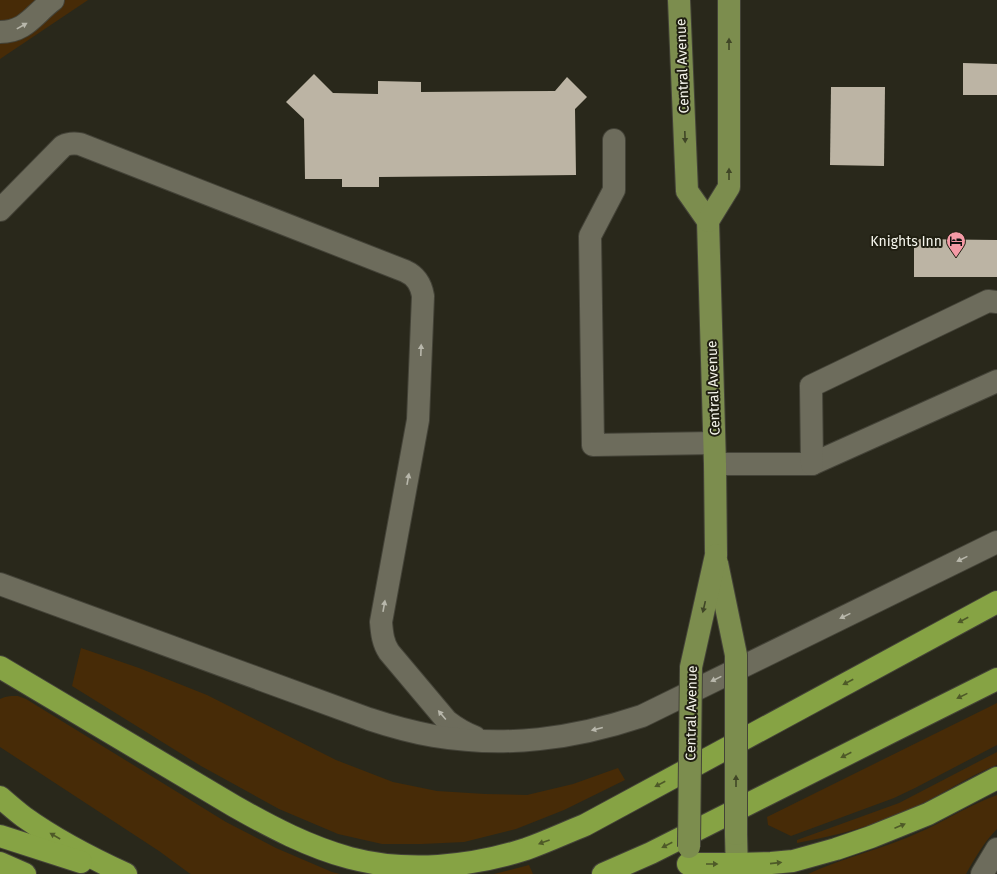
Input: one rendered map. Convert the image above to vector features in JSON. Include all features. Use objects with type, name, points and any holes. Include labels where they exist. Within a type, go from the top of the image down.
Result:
[{"type":"highway","points":[[0,667],[265,824],[299,840],[350,858],[376,863],[399,866],[446,865],[472,862],[519,851],[585,825],[997,602]]},
{"type":"highway","points":[[603,874],[651,853],[997,679]]},
{"type":"highway","points":[[689,862],[737,869],[793,861],[871,837],[928,814],[997,778]]},
{"type":"highway","points":[[0,797],[24,816],[48,832],[94,859],[126,874]]},
{"type":"highway","points":[[0,836],[118,874]]},
{"type":"highway","points":[[0,863],[25,874]]},
{"type":"main road","name":"Central Avenue","points":[[679,0],[687,191],[708,221],[716,555],[736,655],[737,869]]},
{"type":"main road","points":[[708,221],[729,187],[729,0]]},
{"type":"main road","name":"Central Avenue","points":[[689,862],[691,667],[716,555]]},
{"type":"street","points":[[0,32],[7,32],[21,28],[33,19],[45,5],[53,0]]},
{"type":"street","points":[[614,140],[614,190],[590,236],[592,445],[714,443]]},
{"type":"street","points":[[0,210],[63,146],[76,143],[412,274],[422,289],[423,296],[418,420],[381,622],[382,636],[385,646],[389,652],[447,721],[456,728],[468,734],[483,739],[516,742]]},
{"type":"street","points":[[812,464],[811,386],[988,302],[997,302]]},
{"type":"street","points":[[715,464],[812,464],[997,381]]},
{"type":"street","points":[[0,584],[394,727],[434,736],[456,739],[516,742],[567,736],[615,725],[642,716],[997,542]]},
{"type":"street","points":[[982,874],[997,849]]},
{"type":"shaded area","points":[[0,0],[88,0],[0,59]]},
{"type":"shaded area","points":[[81,648],[139,668],[207,695],[336,760],[393,782],[437,791],[527,795],[573,784],[618,768],[625,780],[564,810],[516,829],[464,842],[382,844],[338,834],[279,809],[201,766],[72,686]]},
{"type":"shaded area","points":[[18,696],[26,699],[226,822],[276,848],[340,874],[189,873],[159,851],[0,747],[0,699]]},
{"type":"shaded area","points":[[997,703],[997,745],[894,798],[791,836],[768,825],[767,817]]},
{"type":"shaded area","points":[[997,752],[997,765],[986,769],[913,808],[885,820],[856,829],[797,843],[797,840],[899,803]]},
{"type":"shaded area","points":[[997,795],[997,829],[976,856],[966,874],[808,874],[928,829],[973,805]]},
{"type":"shaded area","points":[[529,865],[533,874],[494,874]]},
{"type":"building","points":[[963,63],[997,64],[997,95],[963,95]]},
{"type":"building","points":[[314,74],[333,93],[378,94],[378,81],[421,82],[421,92],[555,91],[567,77],[587,97],[575,109],[576,175],[379,177],[379,187],[342,187],[342,179],[305,179],[304,119],[286,102]]},
{"type":"building","points":[[831,87],[885,87],[884,166],[830,165]]},
{"type":"building","name":"Knights Inn","points":[[914,239],[997,240],[997,277],[914,277]]},
{"type":"place","name":"Knights Inn","points":[[956,258]]}]
